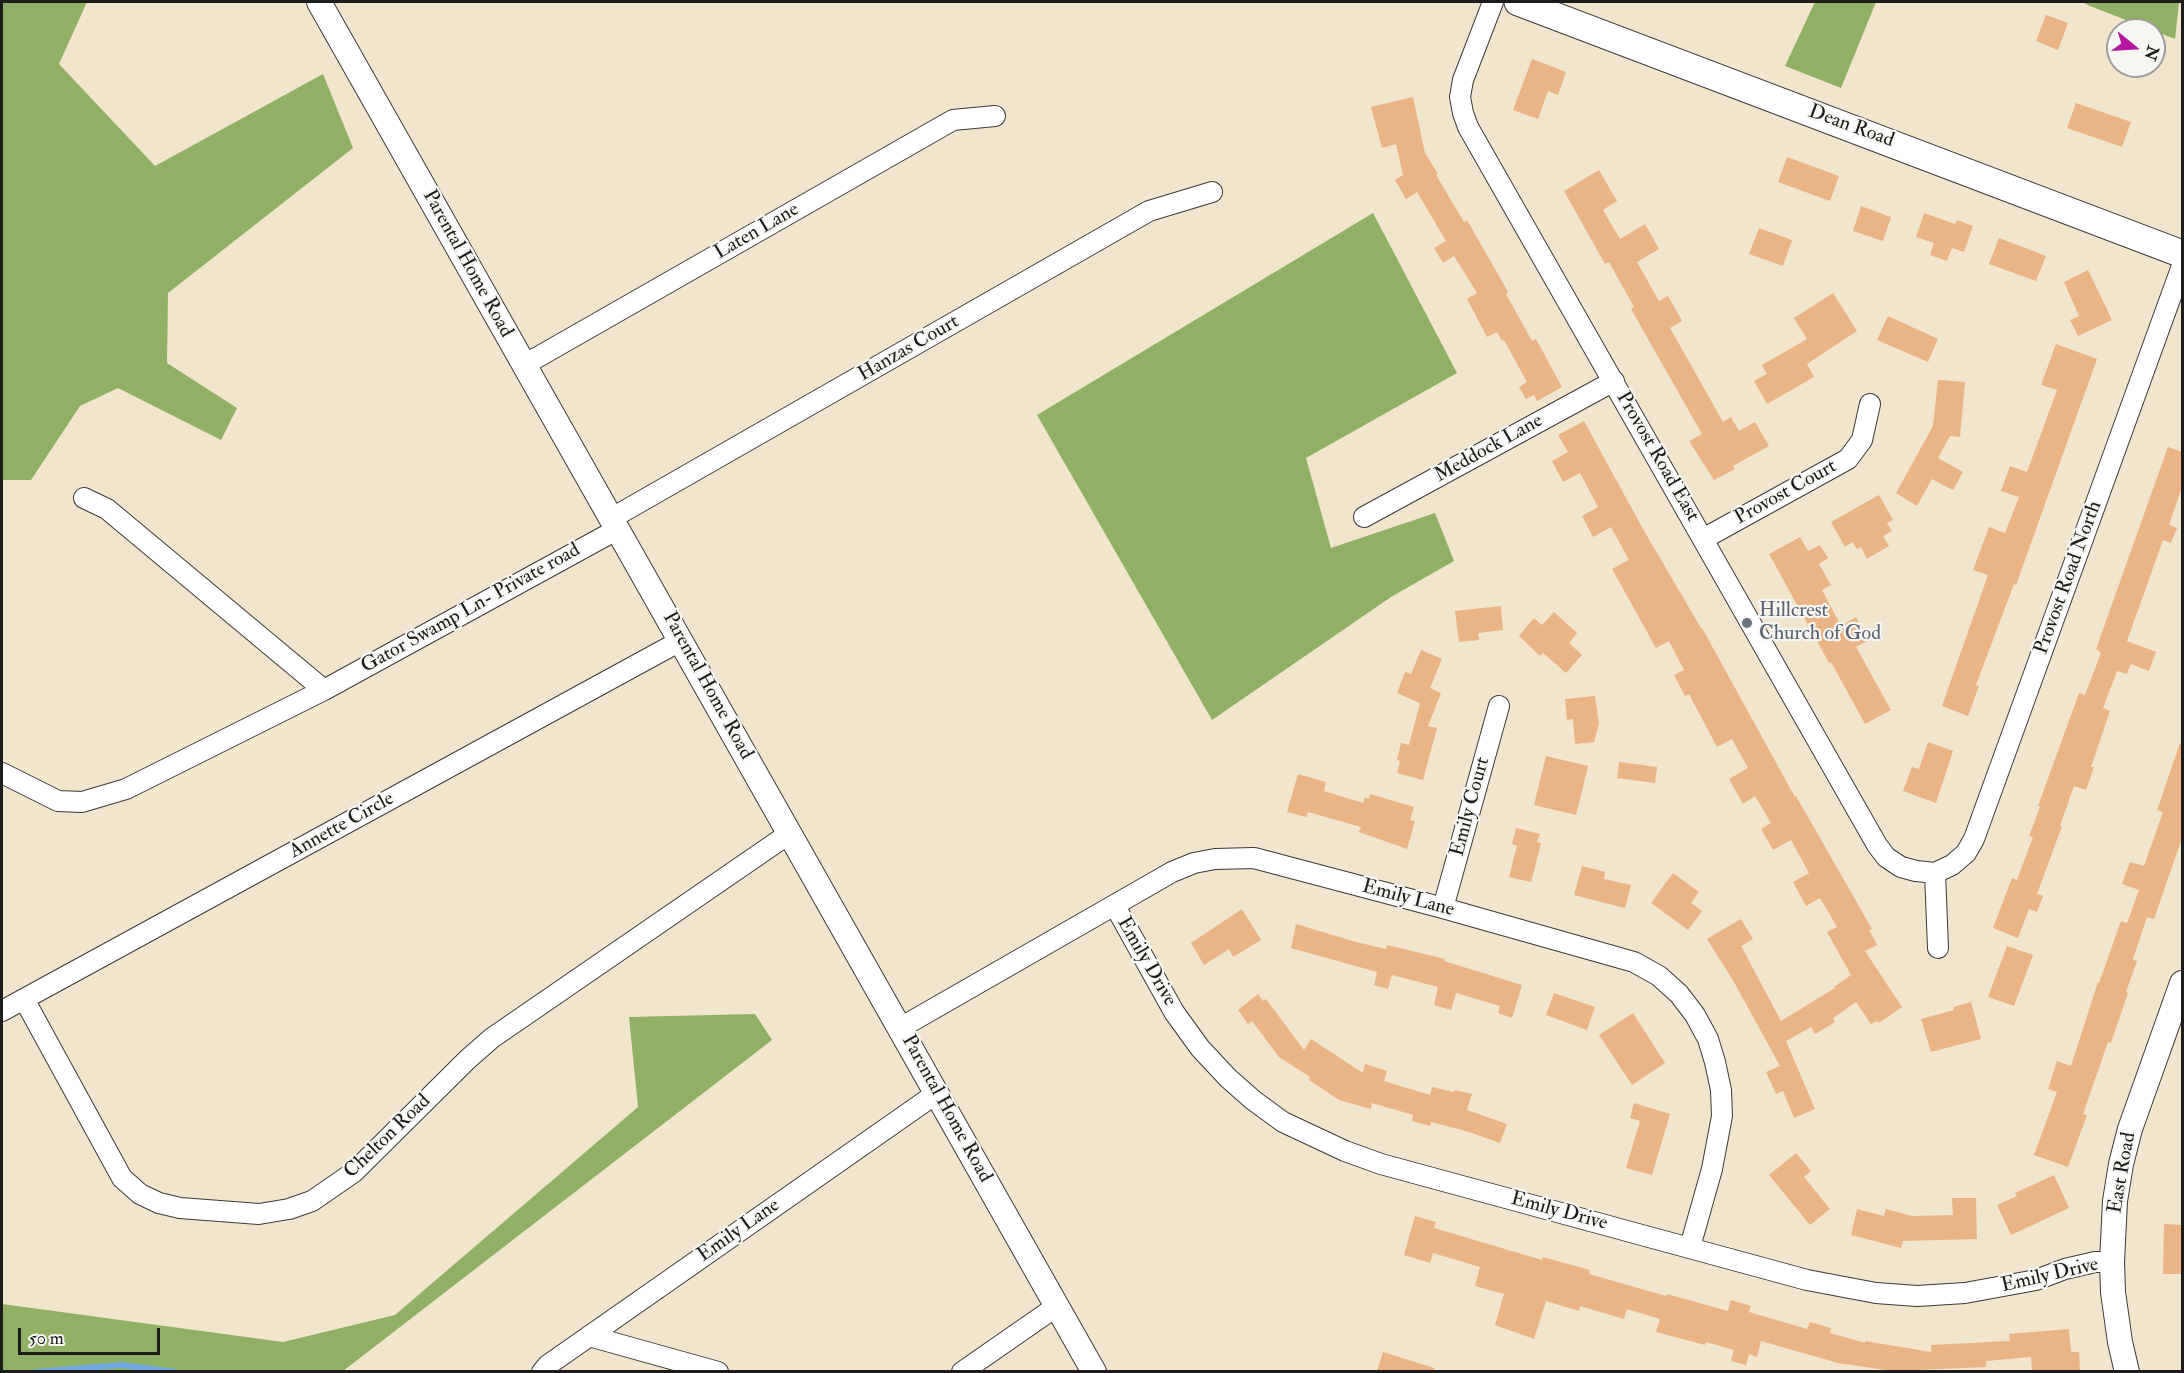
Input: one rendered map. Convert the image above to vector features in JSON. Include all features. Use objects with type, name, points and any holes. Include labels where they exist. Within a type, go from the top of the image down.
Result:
[{"type":"main road","name":"Dean Road","points":[[1518,2],[2182,254]]},
{"type":"street","name":"Parental Home Road","points":[[319,2],[1094,1371]]},
{"type":"street","name":"Provost Road East","points":[[1493,2],[1462,80],[1460,97],[1468,127],[1877,844],[1886,857],[1901,867],[1916,872],[1935,873]]},
{"type":"street","name":"Laten Lane","points":[[524,365],[953,120],[995,116]]},
{"type":"street","name":"Hanzas Court","points":[[615,524],[1149,211],[1212,192]]},
{"type":"street","name":"Provost Road North","points":[[1935,873],[1952,865],[1966,853],[1974,839],[2182,266]]},
{"type":"street","name":"Meddock Lane","points":[[1364,518],[1614,381]]},
{"type":"street","name":"Provost Court","points":[[1703,539],[1848,459],[1862,440],[1870,404]]},
{"type":"street","points":[[84,498],[107,509],[324,690]]},
{"type":"street","name":"Gator Swamp Ln- Private road","points":[[2,773],[58,801],[82,802],[126,789],[324,690],[615,524]]},
{"type":"street","name":"Annette Circle","points":[[2,1011],[682,640]]},
{"type":"street","name":"Emily Court","points":[[1443,908],[1499,706]]},
{"type":"street","name":"Chelton Road","points":[[24,999],[122,1178],[140,1194],[159,1203],[180,1208],[259,1214],[289,1209],[312,1201],[354,1172],[492,1038],[790,833]]},
{"type":"street","name":"Emily Lane","points":[[900,1028],[1172,872],[1194,863],[1237,857],[1274,862],[1443,908],[1634,962],[1659,976],[1679,994],[1695,1015],[1708,1039],[1715,1062],[1721,1090],[1722,1116],[1712,1169],[1690,1247]]},
{"type":"street","points":[[1935,873],[1938,948]]},
{"type":"street","name":"Emily Drive","points":[[1114,906],[1174,1012],[1200,1048],[1236,1085],[1283,1122],[1325,1142],[1382,1164],[1838,1287],[1917,1296],[1965,1293],[2036,1280],[2085,1264],[2112,1262]]},
{"type":"street","name":"East Road","points":[[2127,1371],[2120,1342],[2113,1292],[2115,1201],[2130,1129],[2182,983]]},
{"type":"street","name":"Emily Lane","points":[[542,1371],[938,1093]]},
{"type":"street","points":[[962,1371],[1057,1306]]},
{"type":"street","points":[[589,1336],[718,1371]]},
{"type":"green space","points":[[2,2],[87,2],[59,64],[155,166],[323,74],[353,148],[168,293],[167,363],[237,408],[221,440],[118,388],[80,406],[31,480],[2,480]]},
{"type":"green space","points":[[1815,2],[1876,2],[1841,88],[1785,66]]},
{"type":"green space","points":[[2082,2],[2179,2],[2175,39],[2166,36],[2166,18],[2121,18]]},
{"type":"green space","points":[[1373,213],[1457,373],[1306,458],[1331,548],[1435,513],[1454,561],[1391,597],[1212,720],[1037,415]]},
{"type":"green space","points":[[755,1014],[772,1040],[343,1371],[2,1371],[2,1304],[283,1342],[395,1315],[638,1107],[629,1017]]},
{"type":"building","points":[[2046,15],[2068,23],[2058,50],[2036,41]]},
{"type":"building","points":[[1532,59],[1566,72],[1558,95],[1548,91],[1538,119],[1513,110]]},
{"type":"building","points":[[1413,97],[1425,153],[1438,174],[1436,175],[1464,222],[1467,220],[1508,292],[1506,294],[1532,341],[1536,339],[1562,387],[1537,401],[1534,395],[1526,399],[1519,387],[1527,382],[1504,340],[1502,341],[1497,332],[1487,337],[1467,299],[1477,293],[1454,256],[1443,263],[1434,248],[1446,241],[1417,192],[1406,199],[1395,180],[1403,175],[1396,144],[1382,148],[1371,107]]},
{"type":"building","points":[[2076,103],[2131,122],[2122,147],[2067,128]]},
{"type":"building","points":[[1787,157],[1839,176],[1830,201],[1778,182]]},
{"type":"building","points":[[1599,170],[1617,201],[1603,210],[1620,239],[1645,224],[1659,249],[1637,262],[1659,301],[1668,296],[1682,321],[1670,328],[1723,422],[1731,417],[1739,431],[1755,422],[1769,446],[1733,466],[1735,469],[1714,480],[1689,441],[1702,434],[1631,309],[1634,307],[1609,262],[1605,264],[1564,191]]},
{"type":"building","points":[[1861,206],[1891,217],[1883,241],[1853,231]]},
{"type":"building","points":[[1924,213],[1955,224],[1957,220],[1973,226],[1964,252],[1952,248],[1947,261],[1930,255],[1934,243],[1916,237]]},
{"type":"building","points":[[1759,228],[1792,240],[1783,266],[1749,254]]},
{"type":"building","points":[[1999,238],[2046,256],[2036,281],[1989,264]]},
{"type":"building","points":[[2088,270],[2112,320],[2078,336],[2070,320],[2079,316],[2064,282]]},
{"type":"building","points":[[1833,293],[1857,331],[1807,364],[1814,377],[1767,404],[1754,381],[1767,374],[1762,365],[1807,339],[1794,318]]},
{"type":"building","points":[[1888,316],[1938,339],[1928,362],[1877,340]]},
{"type":"building","points":[[2056,344],[2097,359],[2016,585],[2014,584],[1976,685],[1979,686],[1968,716],[1942,706],[1988,575],[1973,570],[1989,527],[2005,533],[2019,497],[2001,491],[2010,466],[2027,472],[2057,390],[2041,385]]},
{"type":"building","points":[[1938,380],[1965,382],[1960,437],[1950,436],[1938,458],[1963,472],[1953,490],[1932,479],[1917,506],[1896,493],[1933,426]]},
{"type":"building","points":[[1584,421],[1643,529],[1702,628],[1795,797],[1872,929],[1869,930],[1877,945],[1865,951],[1902,1007],[1879,1023],[1877,1021],[1871,1024],[1856,1002],[1833,1018],[1835,1022],[1815,1034],[1811,1027],[1786,1041],[1815,1109],[1794,1118],[1783,1091],[1776,1094],[1766,1072],[1780,1066],[1734,982],[1707,939],[1741,919],[1753,939],[1741,946],[1781,1021],[1835,988],[1851,975],[1827,932],[1837,927],[1820,898],[1806,906],[1793,882],[1809,873],[1791,840],[1773,850],[1761,829],[1771,823],[1755,796],[1743,804],[1729,779],[1748,768],[1732,739],[1717,747],[1689,694],[1685,696],[1674,675],[1684,670],[1669,641],[1656,648],[1612,569],[1629,560],[1611,527],[1593,537],[1582,516],[1598,507],[1580,473],[1563,482],[1552,461],[1568,452],[1558,435]]},
{"type":"building","points":[[2168,447],[2182,452],[2182,487],[2169,525],[2177,528],[2171,543],[2163,540],[2127,641],[2156,652],[2149,671],[2131,664],[2127,674],[2117,671],[2103,708],[2110,711],[2091,767],[2094,767],[2086,790],[2074,786],[2037,894],[2043,896],[2037,912],[2029,909],[2018,938],[1993,928],[2012,878],[2017,880],[2033,837],[2029,836],[2040,807],[2038,806],[2079,693],[2085,695],[2101,653],[2096,649]]},
{"type":"building","points":[[1879,495],[1893,520],[1887,523],[1892,531],[1883,536],[1889,546],[1867,559],[1861,547],[1857,549],[1852,542],[1845,547],[1831,522]]},
{"type":"building","points":[[1800,537],[1808,551],[1820,545],[1828,558],[1819,564],[1831,585],[1822,590],[1841,626],[1856,617],[1869,640],[1856,647],[1891,710],[1865,724],[1769,554]]},
{"type":"building","points":[[1501,606],[1503,630],[1478,633],[1479,640],[1459,642],[1455,611]]},
{"type":"building","points":[[1554,612],[1577,633],[1569,643],[1582,655],[1566,673],[1543,653],[1540,656],[1519,636],[1534,618],[1542,625]]},
{"type":"building","points":[[1421,650],[1442,659],[1430,688],[1441,693],[1428,726],[1437,728],[1423,780],[1397,773],[1401,743],[1409,745],[1420,703],[1397,693],[1405,672],[1411,674]]},
{"type":"building","points":[[1595,696],[1599,723],[1594,742],[1575,744],[1573,719],[1567,720],[1565,699]]},
{"type":"building","points":[[1928,742],[1953,751],[1936,803],[1903,791],[1912,767],[1919,769]]},
{"type":"building","points":[[2180,743],[2182,744],[2182,838],[2154,919],[2147,917],[2133,959],[2137,961],[2126,992],[2128,993],[2083,1114],[2087,1115],[2068,1167],[2034,1155],[2057,1092],[2048,1089],[2057,1061],[2071,1066],[2098,982],[2121,921],[2127,923],[2139,890],[2122,884],[2130,862],[2144,866],[2163,812],[2157,810]]},
{"type":"building","points":[[1546,756],[1588,766],[1576,815],[1534,805]]},
{"type":"building","points":[[1619,762],[1657,767],[1655,783],[1617,778]]},
{"type":"building","points":[[1298,774],[1326,782],[1324,791],[1363,803],[1365,797],[1369,799],[1370,794],[1414,807],[1410,820],[1415,821],[1407,849],[1359,832],[1361,827],[1308,812],[1306,817],[1287,812]]},
{"type":"building","points":[[1516,828],[1540,834],[1537,842],[1541,843],[1531,882],[1509,877],[1517,846],[1512,844]]},
{"type":"building","points":[[1582,866],[1605,872],[1604,879],[1631,885],[1625,908],[1574,895]]},
{"type":"building","points":[[1673,873],[1699,892],[1691,903],[1702,911],[1688,930],[1651,903]]},
{"type":"building","points":[[1242,909],[1261,940],[1233,957],[1229,949],[1204,965],[1191,943]]},
{"type":"building","points":[[1296,924],[1356,942],[1386,949],[1387,945],[1445,959],[1444,961],[1522,985],[1512,1018],[1498,1013],[1500,1006],[1456,993],[1451,1010],[1434,1005],[1438,987],[1392,975],[1388,989],[1374,985],[1377,972],[1291,948]]},
{"type":"building","points":[[2007,946],[2033,955],[2014,1006],[1988,997]]},
{"type":"building","points":[[1554,993],[1595,1007],[1587,1030],[1546,1015]]},
{"type":"building","points":[[1258,994],[1263,1001],[1266,999],[1304,1050],[1311,1039],[1363,1073],[1365,1064],[1387,1071],[1384,1081],[1430,1095],[1432,1087],[1472,1094],[1467,1110],[1507,1124],[1500,1143],[1431,1122],[1430,1126],[1412,1121],[1413,1115],[1372,1103],[1371,1109],[1339,1100],[1309,1080],[1310,1077],[1279,1057],[1252,1021],[1248,1024],[1238,1010]]},
{"type":"building","points":[[1971,1002],[1981,1039],[1931,1052],[1921,1019],[1954,1010],[1953,1007]]},
{"type":"building","points":[[1633,1013],[1665,1063],[1632,1085],[1599,1035]]},
{"type":"building","points":[[1634,1103],[1670,1114],[1652,1175],[1626,1168],[1640,1121],[1630,1118]]},
{"type":"building","points":[[1796,1153],[1811,1171],[1804,1177],[1830,1209],[1810,1225],[1769,1175]]},
{"type":"building","points":[[2054,1175],[2069,1208],[2011,1235],[1997,1205],[2017,1196],[2015,1193]]},
{"type":"building","points":[[1952,1198],[1976,1198],[1977,1239],[1903,1241],[1901,1248],[1851,1235],[1857,1209],[1884,1216],[1886,1209],[1912,1216],[1953,1215]]},
{"type":"building","points":[[1415,1216],[1436,1222],[1434,1228],[1542,1260],[1543,1257],[1590,1270],[1589,1274],[1666,1296],[1667,1294],[1728,1311],[1731,1300],[1751,1306],[1749,1312],[1807,1329],[1810,1322],[1831,1328],[1830,1333],[1865,1343],[1865,1341],[1931,1352],[1931,1345],[2010,1341],[2009,1334],[2069,1329],[2071,1352],[2079,1352],[2080,1371],[2032,1371],[2031,1357],[1986,1361],[1986,1367],[1893,1371],[1838,1363],[1761,1341],[1757,1357],[1749,1354],[1746,1365],[1731,1361],[1734,1350],[1656,1332],[1660,1319],[1627,1309],[1624,1319],[1580,1306],[1579,1311],[1546,1301],[1534,1339],[1495,1325],[1504,1294],[1475,1286],[1480,1267],[1433,1253],[1430,1263],[1404,1255]]},
{"type":"building","points":[[2164,1224],[2182,1225],[2182,1274],[2163,1274]]},
{"type":"building","points":[[1383,1352],[1434,1368],[1434,1371],[1377,1371]]},
{"type":"waterway","points":[[36,1372],[121,1365],[175,1372]]},
{"type":"place","name":"Hillcrest Church of God","points":[[1747,623]]}]
